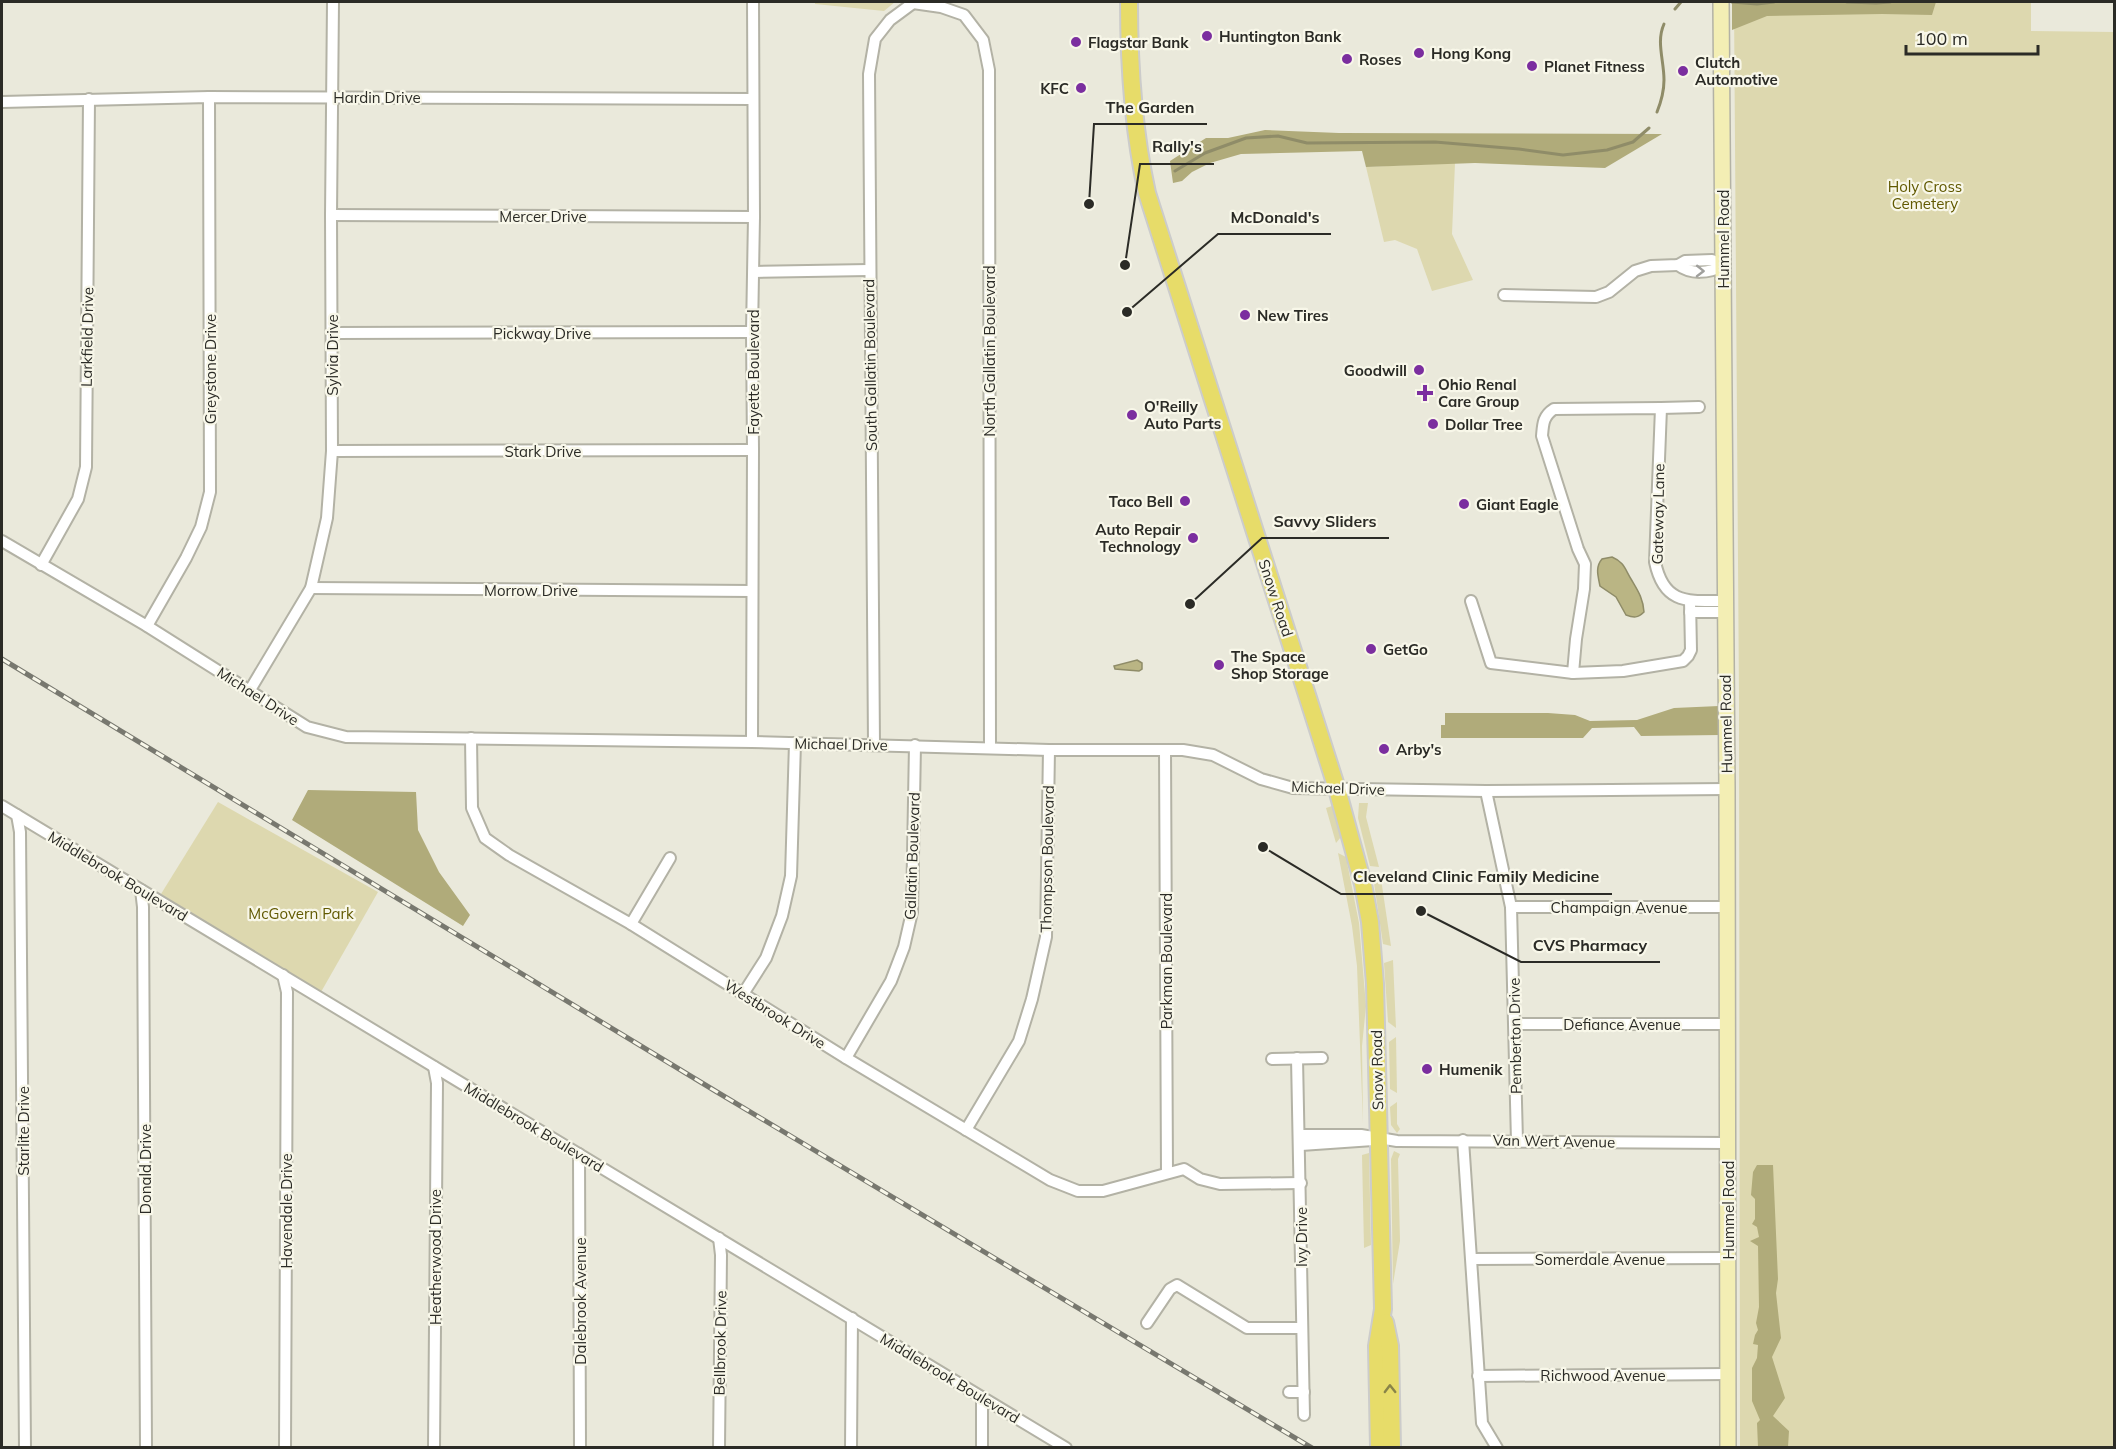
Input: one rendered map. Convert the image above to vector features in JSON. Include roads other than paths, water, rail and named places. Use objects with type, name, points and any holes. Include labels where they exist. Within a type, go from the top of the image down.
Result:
[{"type":"main road","name":"Snow Road","points":[[1129,2],[1129,52],[1134,120],[1147,193],[1337,789],[1363,884],[1370,922],[1377,1007],[1376,1057],[1383,1309],[1390,1346],[1392,1448]]},
{"type":"main road","name":"Snow Road","points":[[1378,1448],[1377,1346],[1383,1309]]},
{"type":"street","name":"Sylvia Drive","points":[[250,690],[311,588],[327,518],[332,451],[333,2]]},
{"type":"street","name":"Fayette Boulevard","points":[[752,742],[753,2]]},
{"type":"street","name":"South Gallatin Boulevard","points":[[874,745],[869,74],[875,39],[890,20],[913,2]]},
{"type":"street","name":"North Gallatin Boulevard","points":[[913,2],[941,7],[964,15],[983,40],[989,70],[990,747]]},
{"type":"street","name":"Hummel Road","points":[[1721,2],[1728,907],[1728,1448]]},
{"type":"street","name":"Hardin Drive","points":[[2,102],[209,97],[753,99]]},
{"type":"street","name":"Greystone Drive","points":[[147,626],[201,527],[210,492],[209,97]]},
{"type":"street","name":"Larkfield Drive","points":[[41,565],[78,499],[86,466],[89,99]]},
{"type":"street","name":"Mercer Drive","points":[[331,215],[754,217]]},
{"type":"street","points":[[1504,295],[1596,297],[1608,292],[1639,270],[1659,264],[1678,265],[1694,272],[1712,272],[1723,266]]},
{"type":"street","points":[[754,272],[869,270]]},
{"type":"street","name":"Pickway Drive","points":[[332,333],[752,332]]},
{"type":"street","points":[[1573,673],[1585,564],[1551,467],[1542,436],[1543,421],[1554,409],[1699,407]]},
{"type":"street","name":"Gateway Lane","points":[[1661,408],[1655,562],[1658,577],[1671,594],[1690,607]]},
{"type":"street","name":"Stark Drive","points":[[332,451],[753,450]]},
{"type":"street","name":"Michael Drive","points":[[2,541],[147,626],[307,727],[346,737],[752,742],[1048,750],[1165,750],[1213,755],[1262,780],[1293,788],[1486,791],[1727,789]]},
{"type":"street","name":"Morrow Drive","points":[[311,588],[752,591]]},
{"type":"street","points":[[1471,601],[1491,663],[1573,673],[1623,671],[1683,661],[1689,656],[1691,650],[1690,607],[1725,606]]},
{"type":"street","name":"Westbrook Drive","points":[[471,738],[472,808],[485,837],[509,855],[631,924],[846,1058],[1050,1180],[1078,1191],[1103,1191],[1167,1173]]},
{"type":"street","points":[[743,994],[765,958],[782,916],[791,876],[795,743]]},
{"type":"street","name":"Gallatin Boulevard","points":[[846,1058],[891,981],[904,947],[912,912],[915,746]]},
{"type":"street","name":"Thompson Boulevard","points":[[966,1130],[1019,1041],[1032,999],[1046,937],[1048,750]]},
{"type":"street","name":"Parkman Boulevard","points":[[1165,750],[1167,1173]]},
{"type":"street","name":"Pemberton Drive","points":[[1486,791],[1511,907],[1517,1141]]},
{"type":"street","name":"Middlebrook Boulevard","points":[[2,806],[1066,1448]]},
{"type":"street","name":"Starlite Drive","points":[[17,815],[20,832],[25,1448]]},
{"type":"street","points":[[631,924],[670,858]]},
{"type":"street","name":"Donald Drive","points":[[141,890],[146,1448]]},
{"type":"street","name":"Champaign Avenue","points":[[1511,907],[1728,907]]},
{"type":"street","name":"Havendale Drive","points":[[283,975],[287,992],[285,1448]]},
{"type":"street","name":"Defiance Avenue","points":[[1515,1024],[1728,1024]]},
{"type":"street","name":"Ivy Drive","points":[[1297,1058],[1304,1415]]},
{"type":"street","points":[[1272,1059],[1322,1058]]},
{"type":"street","name":"Heatherwood Drive","points":[[434,1066],[436,1095],[434,1448]]},
{"type":"street","name":"Van Wert Avenue","points":[[1300,1140],[1360,1135],[1397,1141],[1728,1143]]},
{"type":"street","points":[[1463,1140],[1482,1423],[1497,1448]]},
{"type":"street","name":"Dalebrook Avenue","points":[[579,1154],[580,1448]]},
{"type":"street","points":[[1167,1173],[1184,1169],[1200,1179],[1220,1184],[1301,1183]]},
{"type":"street","name":"Bellbrook Drive","points":[[719,1238],[721,1255],[719,1448]]},
{"type":"street","name":"Somerdale Avenue","points":[[1472,1259],[1728,1258]]},
{"type":"street","points":[[1147,1323],[1170,1289],[1177,1285],[1247,1328],[1302,1328]]},
{"type":"street","points":[[851,1448],[852,1318]]},
{"type":"street","name":"Richwood Avenue","points":[[1479,1376],[1728,1374]]},
{"type":"street","points":[[1289,1392],[1304,1392]]},
{"type":"street","points":[[982,1397],[982,1448]]},
{"type":"waterway","points":[[1675,9],[1681,2]]},
{"type":"waterway","points":[[1732,2],[1757,4],[1774,2]]},
{"type":"waterway","points":[[1847,2],[1890,2]]},
{"type":"waterway","points":[[1657,112],[1664,84],[1660,44],[1664,24]]},
{"type":"waterway","points":[[1175,171],[1205,153],[1246,138],[1278,136],[1307,143],[1435,142],[1563,155],[1607,150],[1633,142],[1649,128]]},
{"type":"railway","points":[[2,659],[717,1092],[1312,1448]]},
{"type":"place","name":"Huntington Bank","points":[[1207,36]]},
{"type":"place","name":"Flagstar Bank","points":[[1076,42]]},
{"type":"place","name":"Hong Kong","points":[[1419,53]]},
{"type":"place","name":"Roses","points":[[1347,59]]},
{"type":"place","name":"Planet Fitness","points":[[1532,66]]},
{"type":"place","name":"Clutch Automotive","points":[[1683,71]]},
{"type":"place","name":"KFC","points":[[1081,88]]},
{"type":"place","name":"The Garden","points":[[1089,204]]},
{"type":"place","name":"Rally's","points":[[1125,265]]},
{"type":"place","name":"McDonald's","points":[[1127,312]]},
{"type":"place","name":"New Tires","points":[[1245,315]]},
{"type":"place","name":"Goodwill","points":[[1419,370]]},
{"type":"place","name":"Ohio Renal Care Group","points":[[1425,393]]},
{"type":"place","name":"O'Reilly Auto Parts","points":[[1132,415]]},
{"type":"place","name":"Dollar Tree","points":[[1433,424]]},
{"type":"place","name":"Taco Bell","points":[[1185,501]]},
{"type":"place","name":"Giant Eagle","points":[[1464,504]]},
{"type":"place","name":"Auto Repair Technology","points":[[1193,538]]},
{"type":"place","name":"Savvy Sliders","points":[[1190,604]]},
{"type":"place","name":"GetGo","points":[[1371,649]]},
{"type":"place","name":"The Space Shop Storage","points":[[1219,665]]},
{"type":"place","name":"Arby's","points":[[1384,749]]},
{"type":"place","name":"Cleveland Clinic Family Medicine","points":[[1263,847]]},
{"type":"place","name":"CVS Pharmacy","points":[[1421,911]]},
{"type":"place","name":"Humenik","points":[[1427,1069]]},
{"type":"park label","name":"Holy Cross Cemetery","points":[[1925,194]]},
{"type":"park label","name":"McGovern Park","points":[[301,913]]}]
